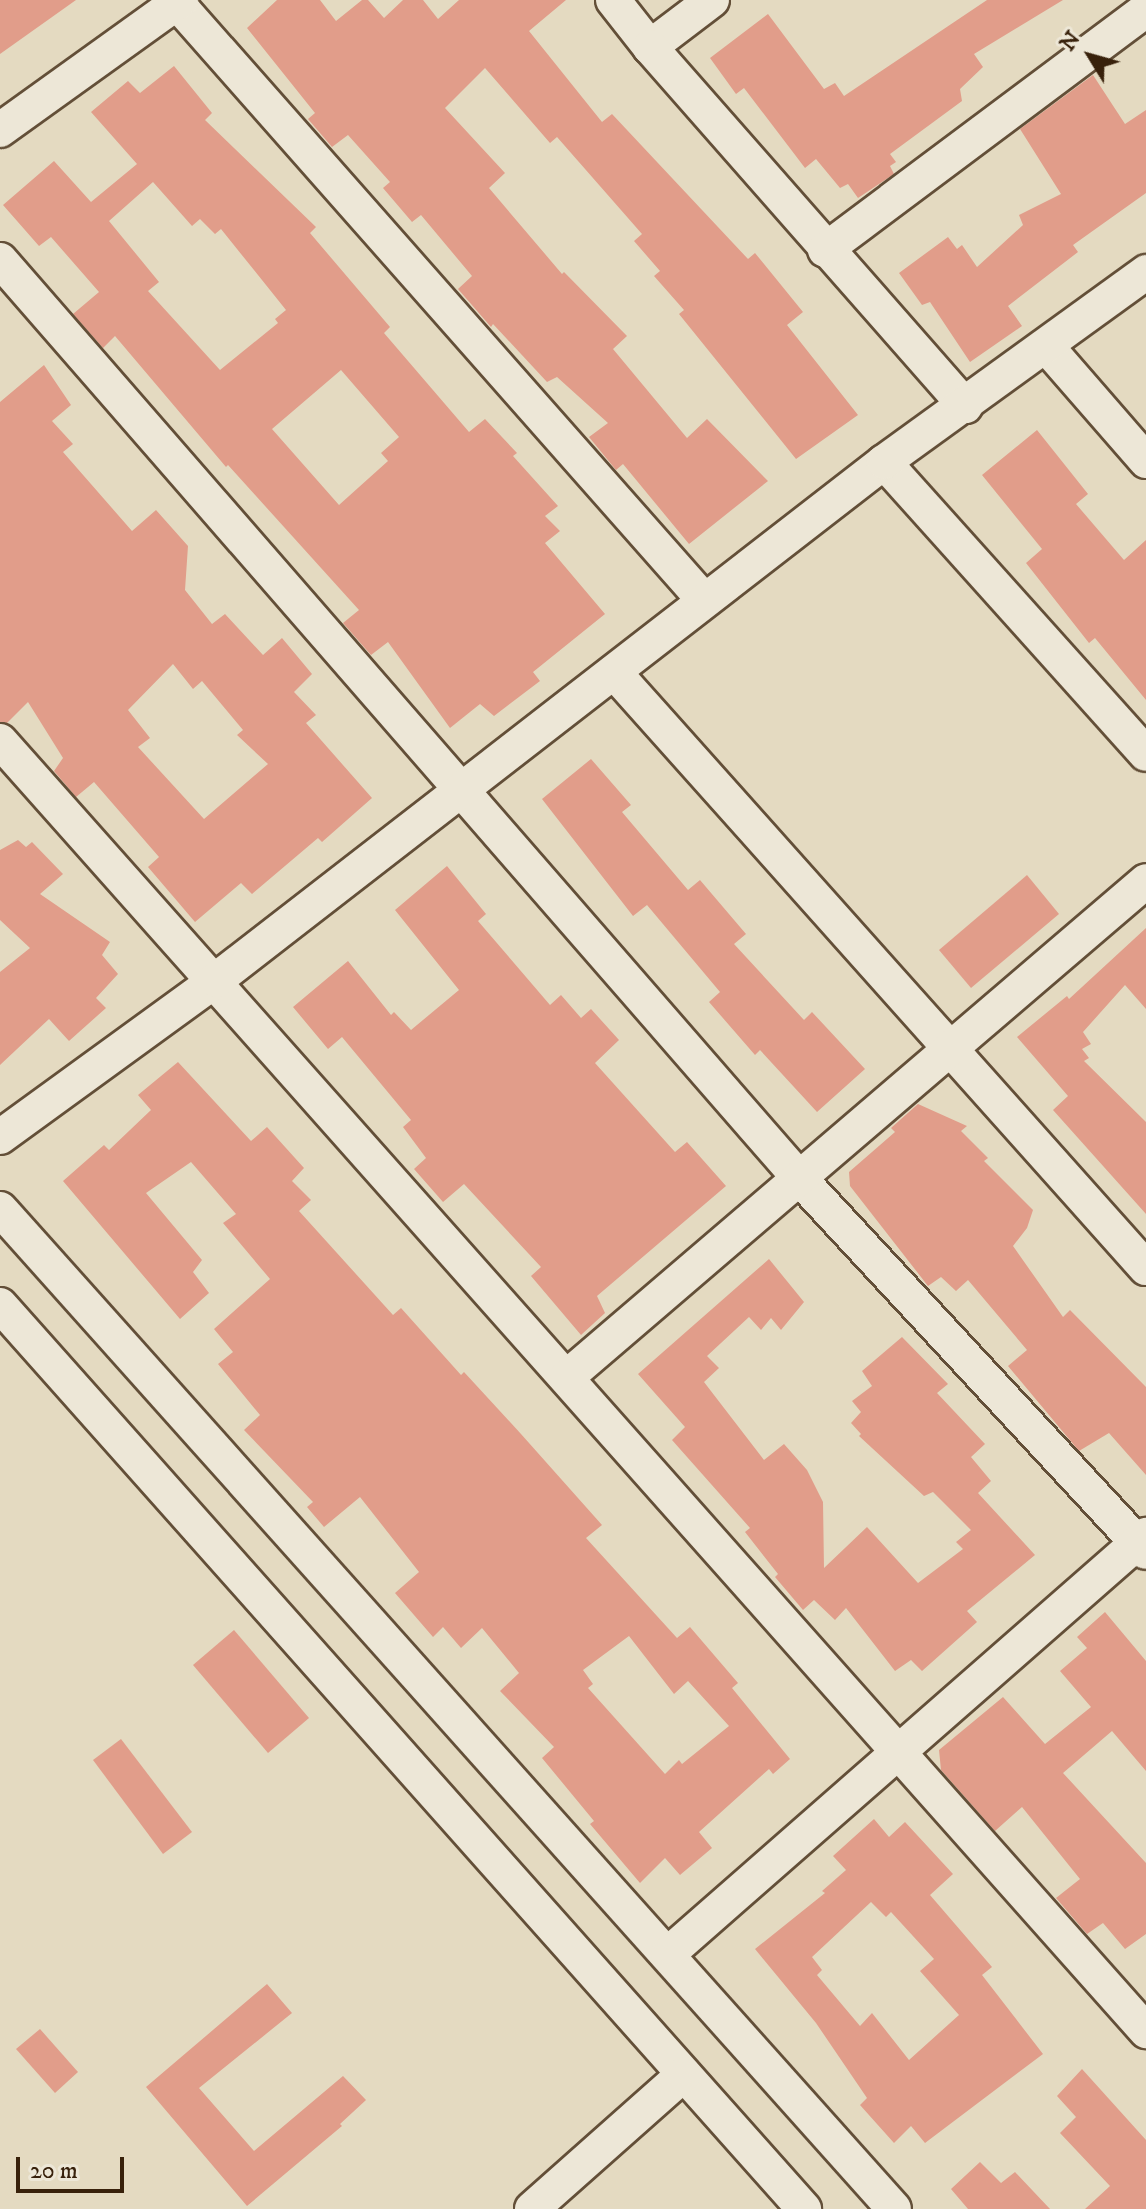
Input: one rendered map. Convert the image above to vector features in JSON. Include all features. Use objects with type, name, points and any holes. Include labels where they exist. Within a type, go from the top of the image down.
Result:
[{"type":"street","points":[[613,0],[825,250],[965,406]]},
{"type":"street","points":[[650,47],[712,0]]},
{"type":"street","points":[[0,130],[179,1],[703,599]]},
{"type":"street","points":[[825,250],[1146,10]]},
{"type":"street","points":[[0,260],[801,1180],[1143,1543],[898,1750],[668,1954]]},
{"type":"street","points":[[0,1137],[216,980],[458,789],[614,672],[703,599],[884,462],[1047,347],[1146,272]]},
{"type":"street","points":[[1047,347],[1146,461]]},
{"type":"street","points":[[884,462],[1146,754]]},
{"type":"street","points":[[614,672],[1146,1268]]},
{"type":"street","points":[[0,741],[216,980],[1146,2031]]},
{"type":"street","points":[[567,1377],[801,1180],[1146,881]]},
{"type":"street","points":[[0,1209],[894,2209]]},
{"type":"street","points":[[0,1305],[804,2209]]},
{"type":"street","points":[[532,2209],[684,2074]]},
{"type":"building","points":[[0,0],[76,0],[0,54]]},
{"type":"building","points":[[277,0],[320,0],[336,21],[362,0],[368,0],[384,18],[403,0],[423,0],[438,19],[459,0],[566,0],[529,31],[602,122],[612,114],[748,259],[755,253],[803,312],[787,325],[858,415],[796,459],[679,314],[684,310],[654,276],[660,271],[634,241],[642,234],[557,137],[550,143],[485,68],[445,108],[505,173],[489,188],[562,274],[564,272],[627,336],[613,349],[687,438],[707,419],[768,481],[689,544],[623,464],[616,470],[589,437],[608,423],[557,377],[547,382],[493,324],[491,327],[458,289],[472,276],[421,215],[412,222],[383,188],[390,182],[348,135],[332,147],[308,119],[315,113],[247,28]]},
{"type":"building","points":[[987,0],[1063,0],[974,54],[983,67],[960,89],[962,101],[890,154],[896,162],[890,166],[894,174],[858,198],[848,184],[840,188],[816,159],[805,168],[744,88],[736,94],[710,58],[768,14],[824,89],[835,83],[844,96]]},
{"type":"building","points":[[174,66],[212,113],[205,120],[316,227],[310,233],[390,327],[384,333],[469,432],[485,419],[517,453],[513,456],[558,506],[545,516],[560,531],[545,543],[605,614],[533,672],[540,681],[494,716],[480,704],[450,728],[388,642],[371,655],[343,623],[359,610],[228,465],[226,467],[115,336],[103,348],[73,314],[99,292],[51,237],[39,246],[3,205],[54,161],[91,202],[137,164],[91,112],[128,81],[140,93]],"holes":[[[153,182],[192,226],[200,219],[215,234],[221,229],[286,310],[275,319],[278,323],[220,370],[148,291],[159,282],[109,221]],[[341,370],[399,437],[381,453],[388,461],[339,505],[272,429]]]},
{"type":"building","points":[[1093,75],[1125,124],[1146,110],[1146,193],[1073,245],[1078,252],[1008,306],[1022,326],[970,362],[930,302],[922,305],[899,273],[948,237],[957,249],[962,245],[977,267],[1023,225],[1019,215],[1061,194],[1020,129]]},
{"type":"building","points":[[44,365],[71,405],[52,421],[73,444],[63,452],[132,531],[156,510],[188,546],[185,590],[212,624],[225,614],[263,655],[282,638],[312,674],[294,692],[316,715],[306,723],[372,798],[322,842],[318,838],[252,894],[241,883],[195,922],[148,867],[159,857],[94,782],[76,797],[54,771],[63,758],[28,702],[7,723],[0,722],[0,402]],"holes":[[[173,664],[193,689],[202,681],[243,730],[237,735],[268,764],[204,819],[138,747],[150,738],[128,710]]]},
{"type":"building","points":[[1037,430],[1088,494],[1076,504],[1124,560],[1146,540],[1146,700],[1095,638],[1089,643],[1026,563],[1042,549],[982,475]]},
{"type":"building","points":[[591,759],[631,805],[622,812],[688,890],[700,880],[746,934],[734,944],[804,1020],[812,1012],[865,1069],[817,1112],[760,1050],[755,1055],[709,1002],[720,992],[647,905],[633,916],[542,799]]},
{"type":"building","points":[[18,840],[26,847],[32,842],[63,874],[40,894],[110,942],[102,955],[118,974],[96,998],[106,1008],[69,1041],[49,1019],[0,1065],[0,972],[30,948],[0,920],[0,850]]},
{"type":"building","points":[[447,866],[486,914],[478,921],[550,1005],[561,995],[581,1018],[591,1009],[619,1040],[595,1063],[675,1152],[687,1142],[726,1186],[597,1296],[605,1313],[581,1335],[531,1276],[541,1267],[464,1184],[443,1202],[414,1169],[426,1158],[403,1127],[411,1120],[342,1037],[328,1049],[293,1007],[348,961],[391,1015],[394,1012],[411,1030],[459,990],[395,910]]},
{"type":"building","points":[[1027,875],[1059,914],[971,988],[939,950]]},
{"type":"building","points":[[1146,928],[1146,1009],[1125,985],[1083,1032],[1091,1044],[1082,1049],[1089,1058],[1084,1061],[1146,1122],[1146,1214],[1053,1110],[1068,1096],[1017,1037],[1067,996],[1069,999]]},
{"type":"building","points":[[178,1062],[251,1141],[267,1127],[304,1168],[292,1181],[311,1200],[299,1211],[393,1315],[401,1308],[461,1375],[464,1372],[602,1525],[586,1538],[677,1638],[690,1627],[738,1683],[732,1688],[790,1759],[773,1774],[769,1769],[699,1832],[712,1848],[680,1875],[665,1858],[640,1883],[590,1824],[594,1821],[542,1758],[554,1747],[500,1691],[519,1673],[482,1628],[461,1648],[443,1627],[433,1637],[395,1593],[419,1572],[360,1497],[324,1527],[307,1507],[313,1502],[244,1430],[260,1415],[218,1364],[233,1352],[214,1329],[270,1279],[223,1223],[236,1214],[191,1162],[146,1193],[202,1260],[193,1272],[209,1293],[180,1319],[63,1181],[104,1145],[109,1150],[151,1110],[138,1095]],"holes":[[[629,1636],[674,1694],[688,1681],[729,1726],[682,1764],[679,1760],[665,1774],[588,1688],[593,1684],[583,1670]]]},
{"type":"building","points":[[918,1104],[967,1126],[961,1131],[988,1158],[984,1161],[1033,1210],[1027,1228],[1013,1246],[1063,1317],[1070,1310],[1146,1387],[1146,1475],[1109,1433],[1079,1451],[1008,1366],[1027,1350],[968,1280],[956,1291],[941,1277],[928,1286],[850,1186],[849,1172],[895,1132],[891,1128]]},
{"type":"building","points":[[769,1259],[804,1302],[781,1330],[771,1318],[761,1330],[749,1317],[707,1356],[719,1368],[704,1382],[764,1460],[784,1444],[807,1470],[823,1502],[824,1568],[867,1527],[918,1583],[963,1549],[956,1542],[971,1530],[933,1492],[924,1496],[859,1436],[861,1434],[851,1423],[861,1412],[852,1401],[872,1386],[862,1371],[902,1337],[948,1384],[937,1393],[985,1444],[971,1457],[991,1481],[978,1493],[1035,1555],[967,1611],[977,1622],[922,1671],[911,1660],[895,1671],[846,1608],[835,1620],[814,1600],[803,1610],[775,1577],[778,1574],[745,1532],[750,1528],[672,1440],[685,1427],[638,1374]]},
{"type":"building","points":[[1105,1612],[1146,1661],[1146,1771],[1112,1731],[1063,1773],[1146,1863],[1146,1934],[1125,1949],[1103,1923],[1087,1934],[1056,1898],[1080,1879],[1022,1807],[995,1831],[941,1770],[939,1750],[1003,1697],[1045,1744],[1091,1707],[1060,1671],[1087,1648],[1077,1637]]},
{"type":"building","points":[[234,1630],[309,1718],[268,1753],[193,1665]]},
{"type":"building","points":[[121,1739],[192,1832],[163,1854],[93,1760]]},
{"type":"building","points":[[874,1819],[889,1837],[905,1822],[953,1874],[930,1895],[992,1967],[982,1975],[1043,2054],[925,2143],[911,2126],[894,2143],[860,2105],[867,2098],[816,2023],[755,1949],[825,1893],[822,1891],[846,1870],[833,1856]],"holes":[[[871,1902],[886,1917],[891,1912],[934,1959],[920,1971],[959,2015],[909,2060],[872,2013],[860,2026],[817,1975],[822,1970],[812,1957]]]},
{"type":"building","points":[[267,1984],[292,2013],[199,2088],[254,2151],[343,2076],[366,2100],[340,2124],[342,2126],[247,2206],[146,2087]]},
{"type":"building","points":[[40,2029],[78,2072],[55,2093],[16,2049]]},
{"type":"building","points":[[1082,2069],[1146,2140],[1146,2209],[1085,2209],[1110,2186],[1060,2133],[1076,2117],[1057,2096]]},
{"type":"building","points":[[980,2162],[1001,2183],[1015,2172],[1050,2209],[968,2209],[951,2189]]}]
